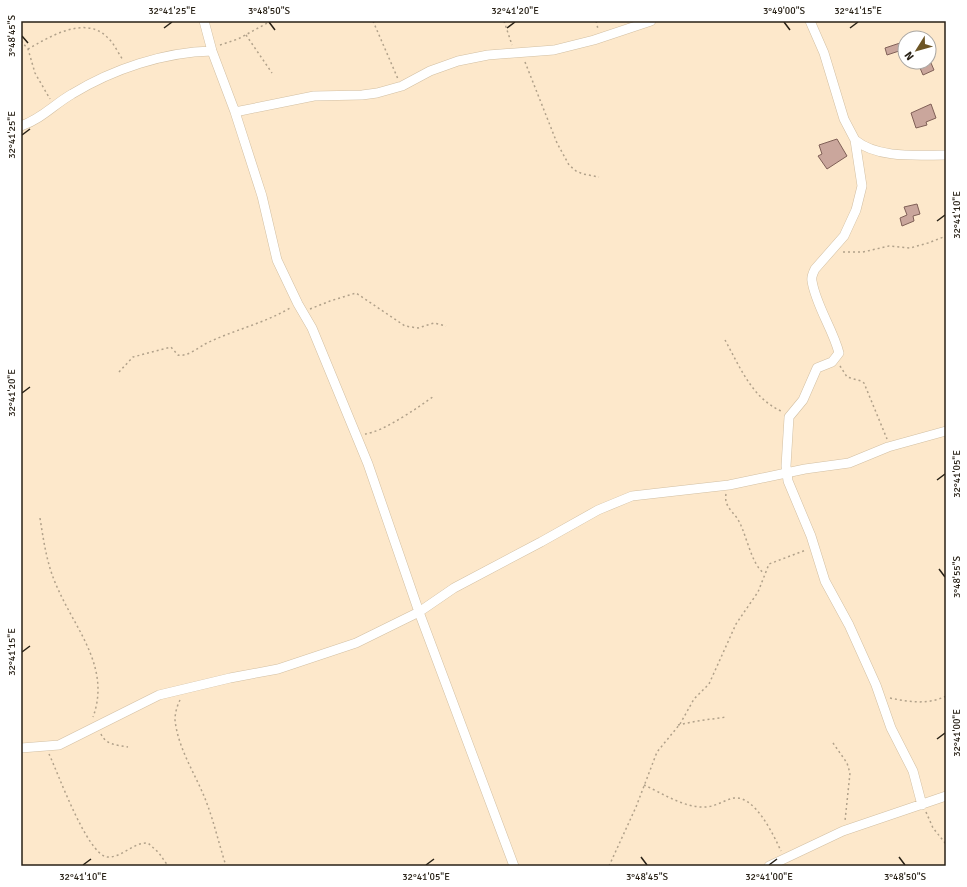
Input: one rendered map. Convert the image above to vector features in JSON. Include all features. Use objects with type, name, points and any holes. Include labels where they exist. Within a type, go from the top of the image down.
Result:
[{"type":"street","points":[[204,21],[211,50],[234,112],[262,196],[278,260],[298,304],[320,346],[356,435],[419,612],[514,866]]},
{"type":"street","points":[[234,112],[314,96],[370,94],[402,86],[430,71],[458,61],[518,52],[554,50],[594,40],[650,21]]},
{"type":"street","points":[[810,21],[824,53],[844,119],[856,140],[861,174],[860,200],[844,236],[815,269],[812,280],[818,299],[833,333],[839,353],[837,358],[832,362],[817,368],[804,400],[791,415],[786,474],[814,547],[825,581],[849,625],[880,696],[891,728],[913,772],[922,805]]},
{"type":"street","points":[[21,126],[36,120],[56,105],[90,84],[129,68],[171,54],[211,50]]},
{"type":"street","points":[[856,140],[865,147],[889,152],[946,155]]},
{"type":"street","points":[[21,748],[59,745],[159,695],[186,687],[278,669],[309,660],[356,643],[419,612],[454,588],[598,510],[632,496],[729,485],[805,469],[849,463],[888,447],[946,431]]},
{"type":"street","points":[[769,866],[843,831],[946,796]]},
{"type":"path","points":[[211,50],[246,35],[271,21]]},
{"type":"path","points":[[373,21],[402,86]]},
{"type":"path","points":[[504,21],[566,161],[576,171],[592,177],[599,177]]},
{"type":"path","points":[[28,49],[51,36],[75,29],[90,28],[109,38],[129,68]]},
{"type":"path","points":[[246,35],[272,72]]},
{"type":"path","points":[[21,41],[28,49],[35,73],[48,97],[56,105]]},
{"type":"path","points":[[831,252],[863,252],[888,246],[910,248],[946,236]]},
{"type":"path","points":[[304,314],[319,305],[356,293],[405,326],[418,328],[434,323],[446,326]]},
{"type":"path","points":[[119,372],[133,357],[171,347],[178,355],[184,355],[214,340],[267,321],[298,304]]},
{"type":"path","points":[[725,340],[741,373],[754,389],[769,405],[791,415]]},
{"type":"path","points":[[837,358],[847,377],[861,380],[864,383],[884,429],[888,447]]},
{"type":"path","points":[[356,435],[375,432],[416,409],[434,396]]},
{"type":"path","points":[[729,485],[725,502],[740,523],[756,563],[764,573]]},
{"type":"path","points":[[40,518],[46,556],[58,589],[85,640],[94,666],[97,680],[97,698],[94,715],[87,732]]},
{"type":"path","points":[[609,866],[657,752],[678,726],[688,707],[712,678],[736,624],[758,592],[764,573],[772,562],[794,556],[814,547]]},
{"type":"path","points":[[186,687],[176,710],[175,719],[177,729],[184,752],[206,801],[226,866]]},
{"type":"path","points":[[880,696],[924,703],[938,700],[946,696]]},
{"type":"path","points":[[678,726],[728,717]]},
{"type":"path","points":[[99,726],[102,737],[107,742],[128,747]]},
{"type":"path","points":[[833,742],[847,763],[850,773],[843,831]]},
{"type":"path","points":[[46,747],[83,830],[99,852],[104,856],[114,856],[148,843],[159,853],[168,866]]},
{"type":"path","points":[[644,785],[679,801],[704,808],[712,807],[738,798],[747,801],[770,827],[785,858]]},
{"type":"path","points":[[922,805],[939,838],[946,844]]},
{"type":"building","points":[[897,44],[897,52],[887,55],[885,48]]},
{"type":"building","points":[[921,70],[934,70],[923,75]]},
{"type":"building","points":[[931,104],[936,118],[926,122],[927,125],[916,128],[911,113]]},
{"type":"building","points":[[837,139],[847,156],[827,169],[818,156],[822,154],[819,145]]},
{"type":"building","points":[[917,204],[920,214],[913,216],[914,221],[902,226],[900,218],[907,215],[904,207]]}]
